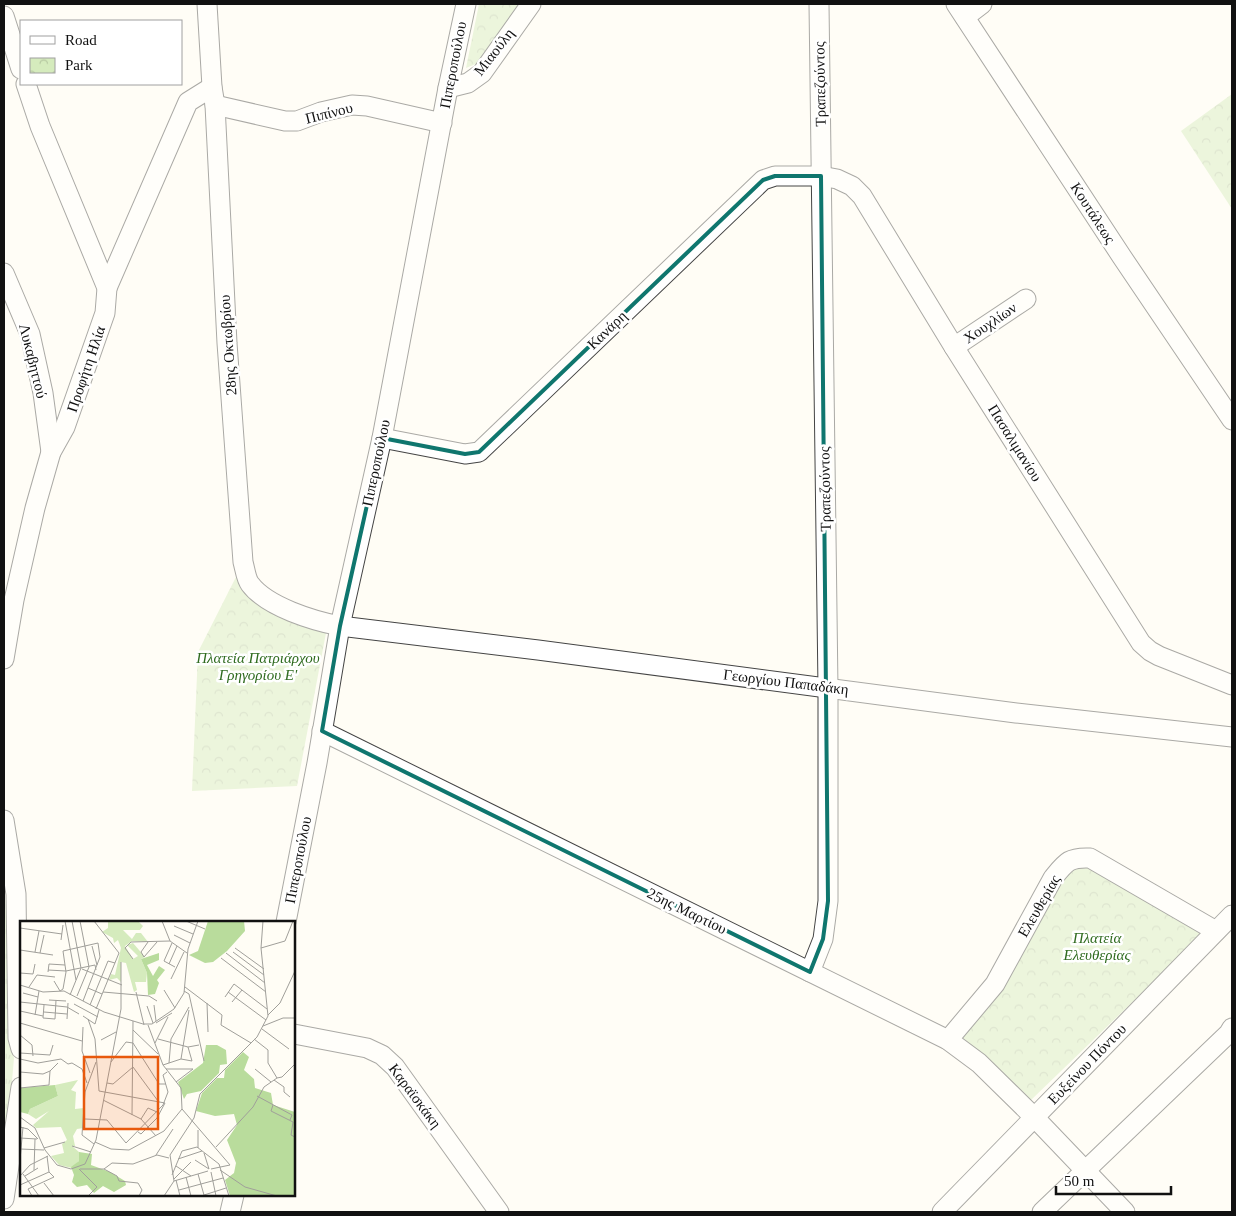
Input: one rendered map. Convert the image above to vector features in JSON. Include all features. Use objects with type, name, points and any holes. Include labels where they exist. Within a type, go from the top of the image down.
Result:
[{"type":"street","name":"28ης Οκτωβρίου","points":[[207,4],[227,343],[243,562],[248,583],[258,592],[284,609],[312,620],[340,626]]},
{"type":"street","name":"Πιπεροπούλου","points":[[286,921],[340,626],[382,438],[448,88],[466,4]]},
{"type":"street","name":"Μιαούλη","points":[[448,88],[468,83],[482,73],[531,4]]},
{"type":"street","name":"Τραπεζούντος","points":[[810,972],[823,940],[828,901],[828,688],[819,4]]},
{"type":"street","points":[[960,10],[982,4]]},
{"type":"street","name":"Κουτάλεως","points":[[960,10],[1232,420]]},
{"type":"street","points":[[4,16],[20,66]]},
{"type":"street","name":"Προφήτη Ηλία","points":[[4,659],[14,600],[50,452],[65,427],[105,313],[107,288],[40,126],[26,85]]},
{"type":"street","name":"Πιπίνου","points":[[213,96],[285,121],[297,121],[321,112],[352,105],[367,106],[442,123]]},
{"type":"street","points":[[107,288],[188,102],[213,96]]},
{"type":"street","name":"Κανάρη","points":[[382,438],[465,454],[479,452],[763,180],[775,176],[821,176]]},
{"type":"street","name":"Πασαλιμανίου","points":[[821,176],[837,179],[852,186],[862,196],[954,347],[1141,642],[1150,652],[1232,684]]},
{"type":"street","name":"Λυκαβηττού","points":[[4,273],[30,334],[43,393],[50,452]]},
{"type":"street","name":"Χουχλίων","points":[[954,347],[1026,299]]},
{"type":"street","name":"Γεωργίου Παπαδάκη","points":[[340,626],[1016,713],[1232,737]]},
{"type":"street","name":"25ης Μαρτίου","points":[[322,730],[948,1040],[979,1063],[1087,1171],[1125,1212]]},
{"type":"street","points":[[4,820],[16,894],[20,1042]]},
{"type":"street","name":"Ελευθερίας","points":[[948,1040],[995,984],[1053,878],[1064,864],[1077,858],[1090,858],[1216,931]]},
{"type":"street","name":"Ευξείνου Πόντου","points":[[942,1212],[1232,915]]},
{"type":"street","points":[[1042,1212],[1087,1171],[1232,1028]]},
{"type":"street","name":"Καραϊσκάκη","points":[[295,1034],[367,1048],[382,1054],[395,1067],[499,1212]]},
{"type":"street","points":[[4,1199],[20,1094]]},
{"type":"street","points":[[230,1212],[234,1196]]},
{"type":"highlighted area","points":[[775,176],[821,176],[828,901],[823,939],[810,972],[322,731],[340,626],[382,438],[465,454],[479,452],[763,180]]},
{"type":"green space","points":[[479,4],[519,4],[478,63],[466,68]]},
{"type":"green space","points":[[1232,94],[1232,209],[1181,131]]},
{"type":"green space","name":"Πλατεία Πατριάρχου Γρηγορίου Ε'","points":[[237,575],[240,588],[326,633],[297,786],[192,791],[198,652]]},
{"type":"green space","points":[[4,860],[10,1034],[14,1058],[4,1147]]},
{"type":"green space","name":"Πλατεία Ελευθερίας","points":[[1087,864],[1204,933],[1030,1101],[956,1038],[1068,869]]}]
